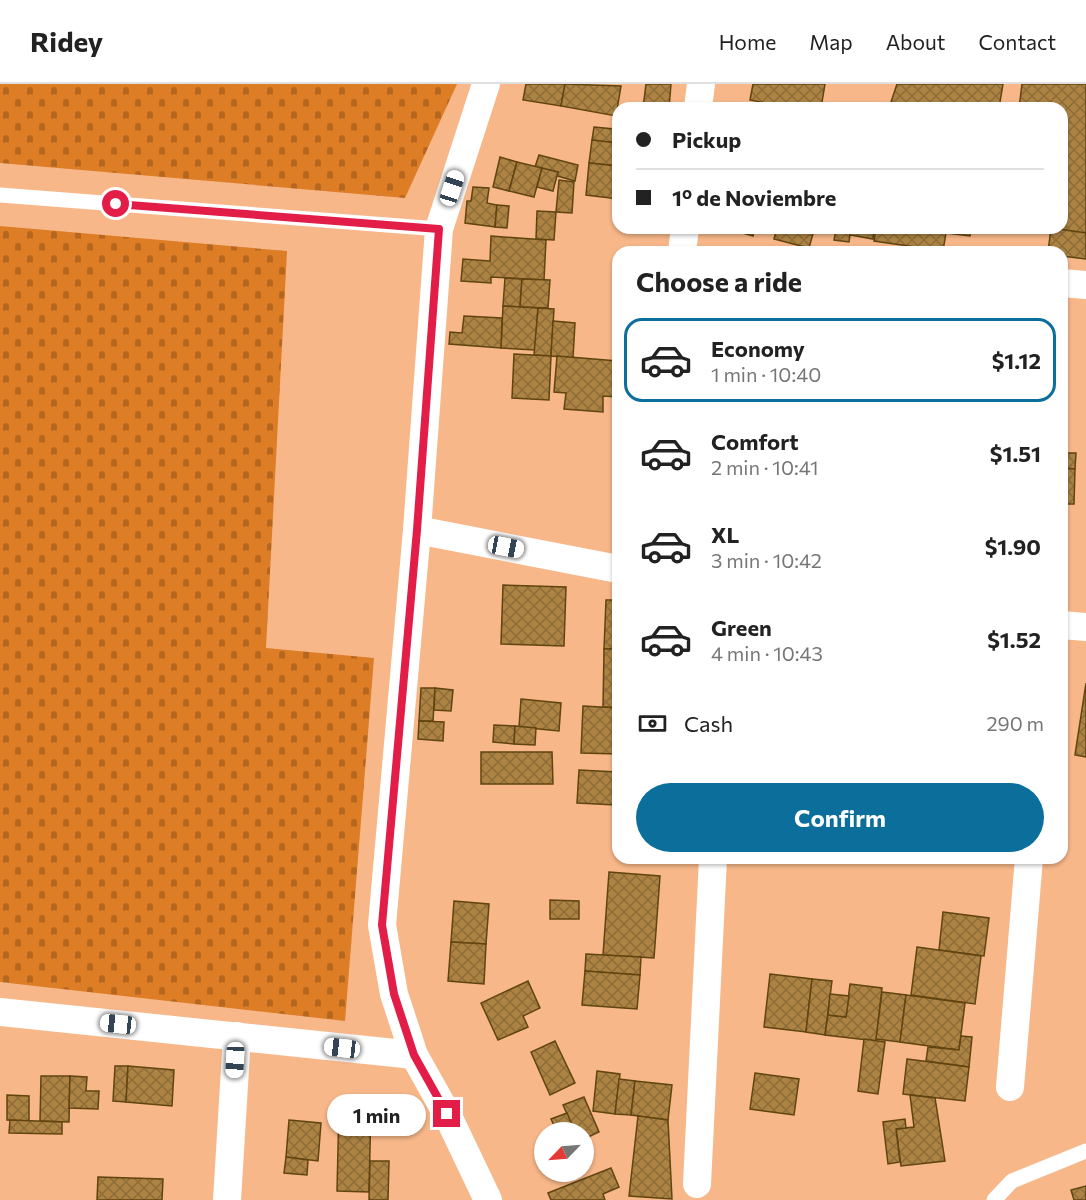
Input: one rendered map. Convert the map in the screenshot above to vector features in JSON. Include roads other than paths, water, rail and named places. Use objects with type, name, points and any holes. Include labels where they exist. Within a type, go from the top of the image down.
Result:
[{"type":"street","points":[[486,84],[439,229],[417,530],[382,925],[394,994],[414,1055],[447,1114],[488,1200]]},
{"type":"street","points":[[699,102],[701,84]]},
{"type":"street","points":[[1068,284],[1086,285]]},
{"type":"street","points":[[417,530],[612,568]]},
{"type":"street","points":[[1068,626],[1086,627]]},
{"type":"street","points":[[697,1184],[712,864]]},
{"type":"street","points":[[1010,1087],[1029,864]]},
{"type":"street","points":[[0,1012],[414,1055]]},
{"type":"street","points":[[227,1200],[237,1036]]},
{"type":"lane","points":[[0,195],[439,229]]},
{"type":"lane","points":[[994,1200],[1012,1181],[1086,1151]]}]
